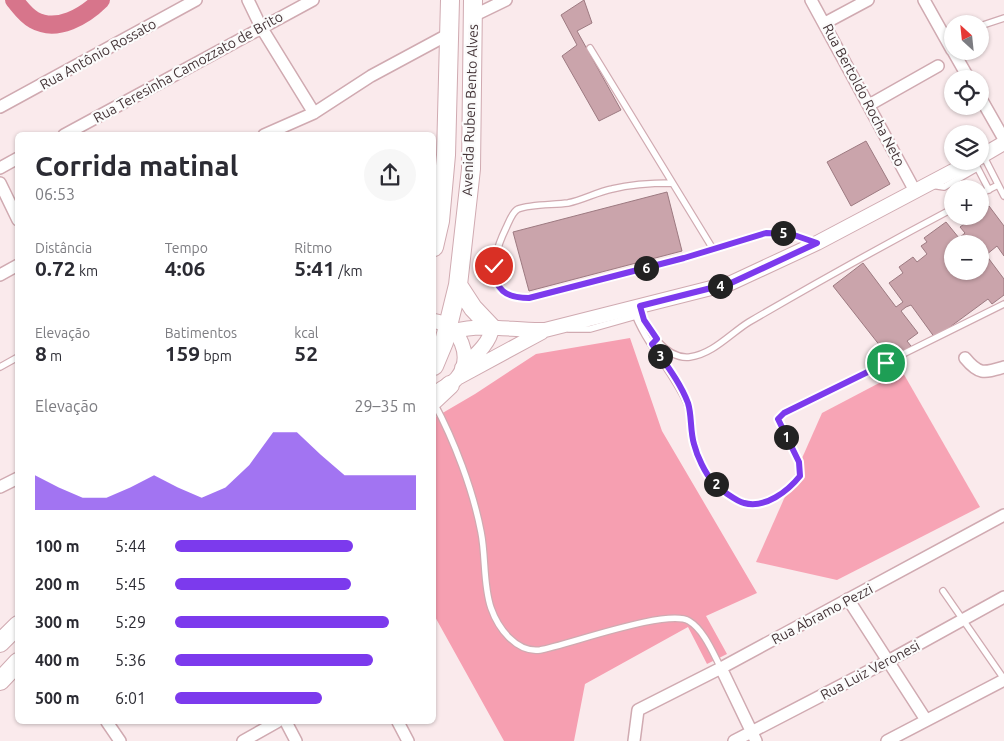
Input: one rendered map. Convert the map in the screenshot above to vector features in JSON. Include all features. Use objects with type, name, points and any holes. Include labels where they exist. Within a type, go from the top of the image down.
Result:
[{"type":"main road","name":"Avenida Ruben Bento Alves","points":[[436,238],[440,221],[446,155],[450,0]]},
{"type":"main road","name":"Avenida Ruben Bento Alves","points":[[436,361],[444,342],[446,326],[458,285],[471,169],[473,8]]},
{"type":"main road","points":[[458,285],[473,308],[492,328]]},
{"type":"main road","points":[[436,398],[450,381]]},
{"type":"main road","points":[[0,643],[15,628]]},
{"type":"main road","points":[[0,681],[15,665]]},
{"type":"street","name":"Rua Antônio Rossato","points":[[0,108],[196,0]]},
{"type":"street","points":[[248,0],[261,27],[314,113]]},
{"type":"street","name":"Rua Teresinha Camozzato de Brito","points":[[69,132],[312,0]]},
{"type":"street","points":[[473,8],[506,0]]},
{"type":"street","name":"Rua Bertoldo Rocha Neto","points":[[811,0],[915,191]]},
{"type":"street","points":[[825,23],[868,0]]},
{"type":"street","points":[[924,0],[944,33]]},
{"type":"street","points":[[271,132],[314,113],[371,76],[449,34]]},
{"type":"street","points":[[869,105],[938,66]]},
{"type":"street","points":[[989,113],[1004,139]]},
{"type":"street","points":[[989,152],[1004,143]]},
{"type":"street","points":[[0,168],[15,160]]},
{"type":"street","points":[[446,326],[522,331],[548,330],[636,310],[731,283],[817,243],[957,170]]},
{"type":"street","points":[[0,183],[15,214]]},
{"type":"street","points":[[0,275],[15,267]]},
{"type":"street","points":[[446,326],[463,348],[464,360],[450,381]]},
{"type":"street","points":[[450,381],[486,343],[492,328]]},
{"type":"street","points":[[450,381],[548,330]]},
{"type":"street","points":[[965,358],[973,368],[979,371],[987,372],[1004,367]]},
{"type":"street","points":[[0,487],[15,480]]},
{"type":"street","name":"Rua Abramo Pezzi","points":[[634,741],[638,710],[721,668],[1004,515]]},
{"type":"street","name":"Rua Luiz Veronesi","points":[[734,741],[753,737],[1004,597]]},
{"type":"street","points":[[848,599],[926,720]]},
{"type":"street","points":[[721,668],[753,737]]},
{"type":"street","points":[[887,741],[1004,680]]},
{"type":"street","points":[[108,724],[120,741]]},
{"type":"street","points":[[243,741],[273,724]]},
{"type":"street","points":[[287,724],[296,741]]},
{"type":"street","points":[[399,724],[408,741]]},
{"type":"lane","points":[[989,23],[1004,18]]},
{"type":"lane","points":[[590,48],[713,249]]},
{"type":"lane","points":[[985,170],[998,185],[1004,196]]},
{"type":"lane","points":[[672,184],[647,183],[620,188],[570,202],[519,209],[512,215],[501,238],[494,266],[494,276],[498,285],[506,294],[515,298],[529,298],[684,258],[766,233],[791,234],[817,243]]},
{"type":"lane","points":[[989,190],[998,185]]},
{"type":"lane","points":[[636,310],[665,348],[678,355],[690,357],[702,353],[742,326],[855,260],[944,213]]},
{"type":"lane","points":[[636,310],[641,329],[675,378],[688,404],[694,444],[713,482],[744,503],[762,503],[791,487],[800,476],[799,462],[778,419],[784,413],[1004,304]]},
{"type":"lane","points":[[652,344],[657,339]]},
{"type":"lane","points":[[0,368],[15,359]]},
{"type":"lane","points":[[436,406],[460,460],[481,531],[487,590],[491,608],[497,622],[511,640],[528,650],[540,650],[625,627],[676,617],[688,620],[697,628],[721,668]]},
{"type":"lane","points":[[943,591],[1004,680]]},
{"type":"shaded area","points":[[630,338],[662,431],[757,593],[706,616],[727,654],[707,664],[688,627],[585,684],[574,741],[504,741],[436,619],[436,417],[536,354]]},
{"type":"shaded area","points":[[902,371],[980,507],[837,580],[756,562],[822,413]]},
{"type":"building","points":[[584,0],[592,23],[577,31],[621,110],[599,121],[562,56],[577,45],[561,15]]},
{"type":"building","points":[[866,141],[890,184],[851,206],[827,162]]},
{"type":"building","points":[[667,192],[682,251],[529,291],[513,232]]},
{"type":"building","points":[[989,206],[1004,226],[1004,256],[997,246],[989,253],[989,235],[963,235],[965,233],[960,227],[963,225],[989,225]]},
{"type":"building","points":[[944,223],[948,225],[957,235],[944,235],[944,280],[989,280],[989,259],[1004,279],[1004,295],[992,304],[988,299],[935,338],[911,305],[906,307],[901,311],[918,333],[907,341],[911,346],[902,352],[899,348],[888,356],[833,286],[863,263],[896,307],[903,302],[889,283],[903,273],[899,267],[913,257],[917,262],[927,254],[921,246],[927,242],[924,238]]},
{"type":"waterway","points":[[14,0],[34,20],[52,25],[61,24],[79,17],[101,0]]},
{"type":"route","points":[[494,266],[494,276],[498,285],[506,294],[515,298],[529,298],[684,258],[766,233],[781,232],[817,243],[731,283],[640,306],[650,332],[657,339],[652,344],[675,378],[688,404],[697,453],[713,482],[744,503],[762,503],[791,487],[800,476],[799,462],[778,419],[784,413],[886,363]]}]
